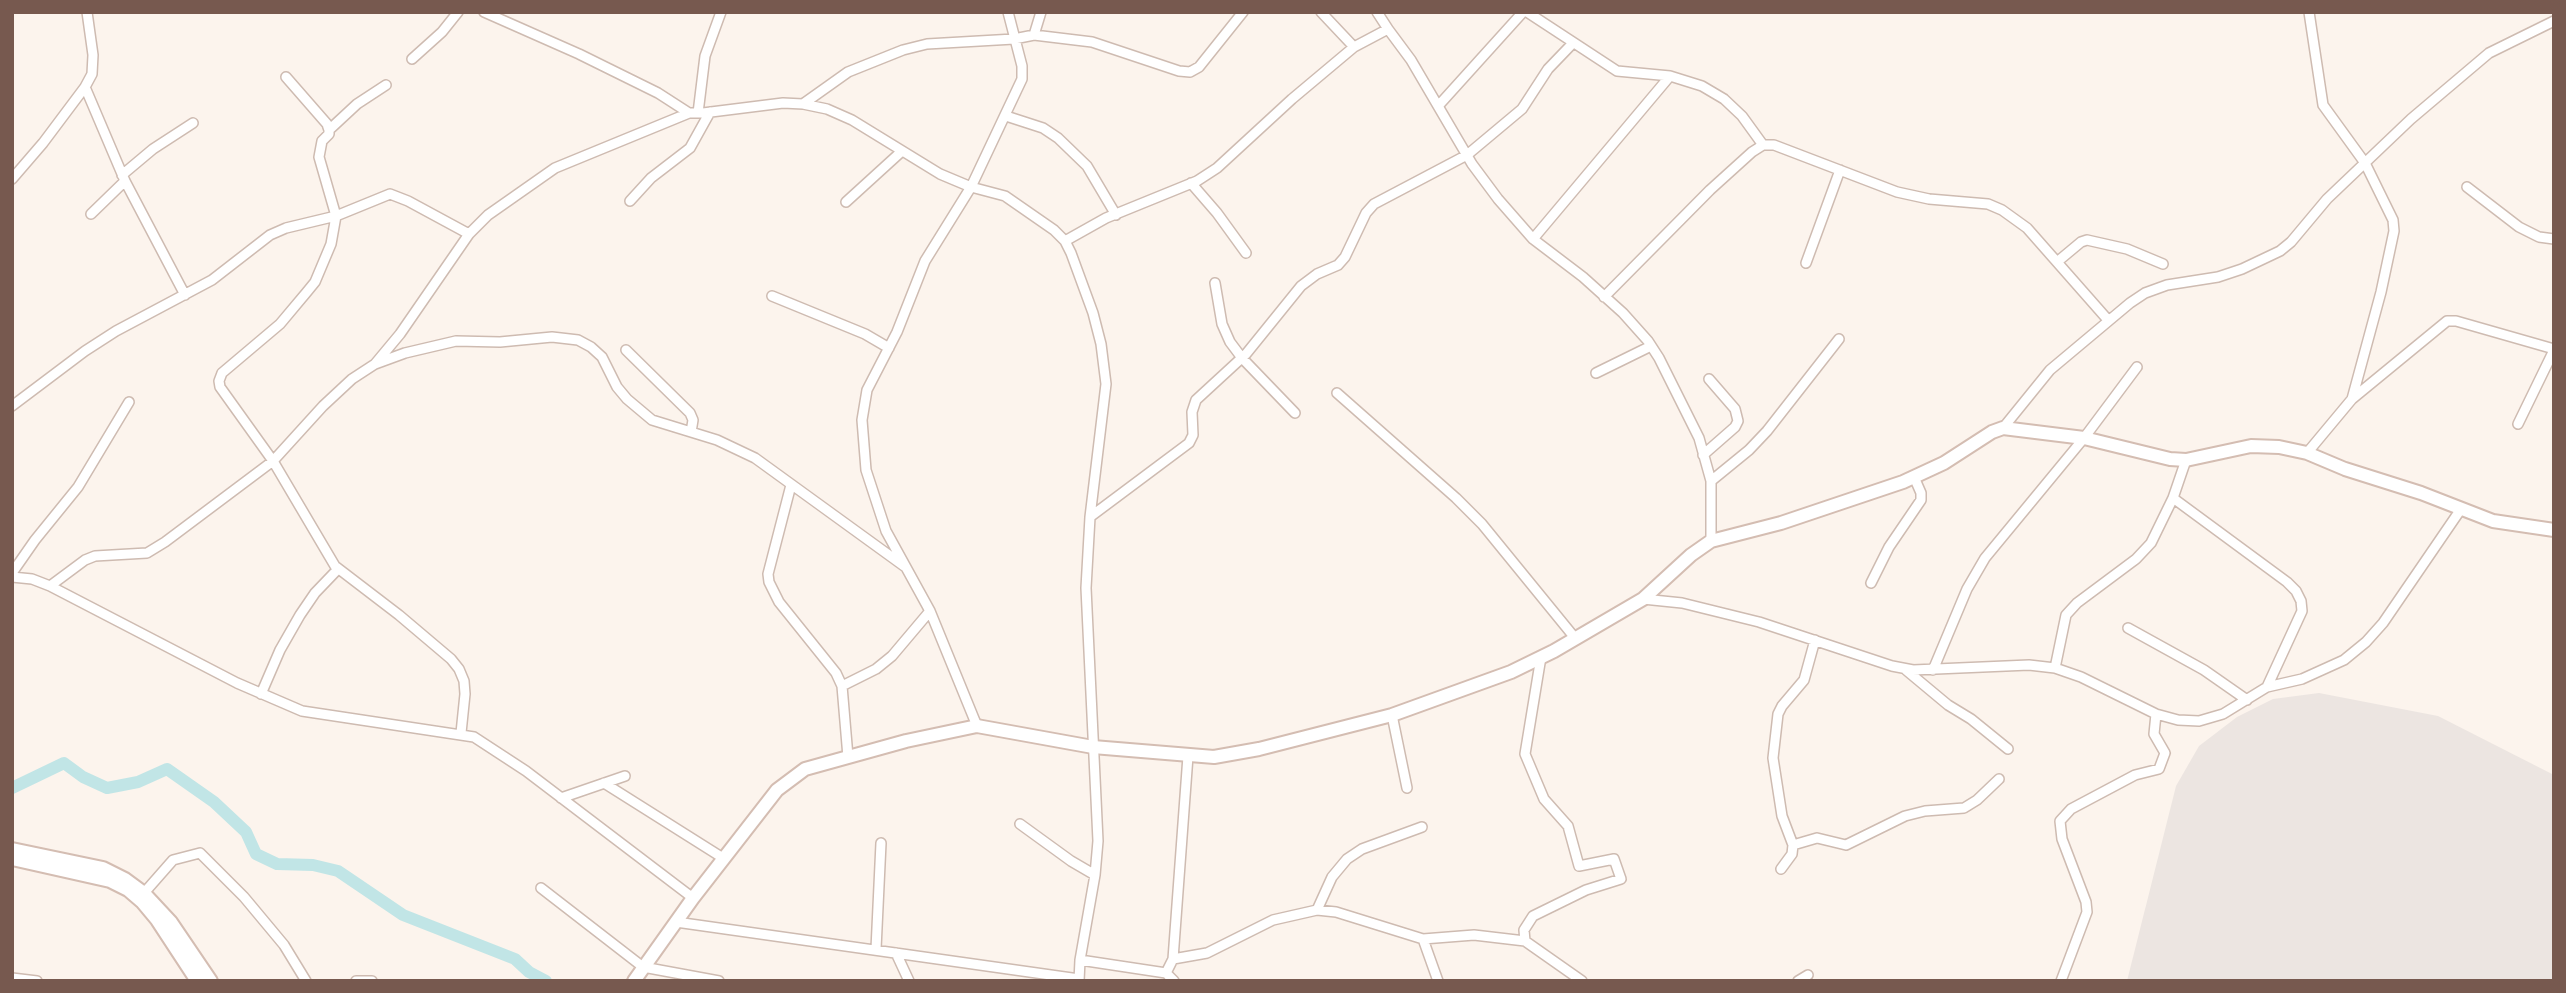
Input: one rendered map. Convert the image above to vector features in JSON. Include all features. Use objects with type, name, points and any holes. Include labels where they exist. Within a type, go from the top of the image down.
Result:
[{"type":"street","points":[[12,179],[85,87],[92,74],[87,12]]},
{"type":"street","points":[[412,59],[442,32],[458,12]]},
{"type":"street","points":[[484,12],[579,54],[693,113]]},
{"type":"street","points":[[693,113],[705,57],[721,12]]},
{"type":"street","points":[[977,726],[930,611],[886,531],[862,450],[862,420],[867,390],[889,348],[925,261],[971,187],[1022,79],[1022,66],[1008,12]]},
{"type":"street","points":[[1034,35],[1041,12]]},
{"type":"street","points":[[803,104],[848,72],[903,50],[927,44],[1014,39],[1034,35],[1093,42],[1178,71],[1190,72],[1199,67],[1243,12]]},
{"type":"street","points":[[1321,12],[1354,47]]},
{"type":"street","points":[[1377,12],[1411,60],[1467,155],[1498,199],[1534,239],[1583,277],[1638,329],[1651,345],[1691,421],[1712,481],[1711,541]]},
{"type":"street","points":[[1439,105],[1525,12],[1616,71],[1670,76],[1702,86],[1724,99],[1742,116],[1763,145]]},
{"type":"street","points":[[2309,12],[2323,105],[2365,163],[2388,207],[2394,230],[2374,324],[2352,399]]},
{"type":"street","points":[[2003,428],[2050,370],[2108,320],[2146,293],[2167,285],[2218,277],[2280,251],[2410,119],[2489,53],[2554,21]]},
{"type":"street","points":[[1065,240],[1088,227],[1191,183],[1217,167],[1354,47],[1388,29]]},
{"type":"street","points":[[1090,517],[1189,443],[1193,435],[1192,412],[1196,400],[1242,358],[1301,286],[1317,274],[1338,265],[1345,257],[1366,213],[1374,204],[1467,155],[1490,133],[1522,109],[1548,69],[1573,43]]},
{"type":"street","points":[[1534,239],[1670,76]]},
{"type":"street","points":[[286,77],[327,124],[329,130]]},
{"type":"street","points":[[386,85],[357,104],[329,130],[322,141],[319,157],[336,216],[331,244],[315,282],[280,324],[230,366],[219,381],[220,387],[273,461],[338,569],[399,615],[459,669],[465,694],[461,733]]},
{"type":"street","points":[[85,87],[123,178],[185,295]]},
{"type":"street","points":[[375,364],[400,334],[469,234],[488,215],[555,167],[693,113],[783,103],[827,109],[852,120],[940,174],[971,187],[1006,196],[1065,240],[1093,313],[1105,366],[1106,384],[1090,517],[1086,588],[1098,841],[1079,980],[676,922]]},
{"type":"street","points":[[630,201],[651,178],[690,148],[710,112]]},
{"type":"street","points":[[1006,116],[1043,128],[1058,138],[1087,166],[1116,215]]},
{"type":"street","points":[[91,214],[145,155],[193,123]]},
{"type":"street","points":[[1604,297],[1710,190],[1752,152],[1763,145],[1774,145],[1913,197],[1988,204],[2015,218],[2108,320]]},
{"type":"street","points":[[846,202],[902,151]]},
{"type":"street","points":[[1806,263],[1840,170]]},
{"type":"street","points":[[1191,183],[1246,253]]},
{"type":"street","points":[[2467,187],[2519,227],[2539,237],[2554,239]]},
{"type":"street","points":[[12,405],[85,351],[231,267],[270,235],[286,228],[336,216],[390,194],[469,234]]},
{"type":"street","points":[[2057,262],[2087,240],[2127,248],[2163,264]]},
{"type":"street","points":[[1215,283],[1224,332],[1242,358],[1296,413]]},
{"type":"street","points":[[772,296],[848,326],[889,348]]},
{"type":"street","points":[[2307,453],[2352,399],[2447,321],[2456,321],[2554,350],[2518,424]]},
{"type":"street","points":[[50,586],[85,560],[95,556],[140,554],[153,550],[273,461],[323,406],[352,379],[375,364],[405,353],[456,341],[500,342],[552,337],[578,341],[592,347],[602,357],[617,387],[638,410],[652,420],[717,440],[755,458],[904,566]]},
{"type":"street","points":[[1712,481],[1767,431],[1839,340]]},
{"type":"street","points":[[1596,373],[1651,345]]},
{"type":"street","points":[[626,350],[690,413],[693,421],[691,432]]},
{"type":"street","points":[[1933,670],[1967,589],[1985,558],[2084,438],[2137,367]]},
{"type":"street","points":[[1703,455],[1735,427],[1738,421],[1735,409],[1709,379]]},
{"type":"street","points":[[1337,393],[1473,515],[1575,638]]},
{"type":"street","points":[[129,402],[78,487],[35,540],[12,575],[50,586],[261,694],[302,711],[330,717],[461,733],[486,743],[693,898]]},
{"type":"street","points":[[634,981],[693,898],[777,790],[789,779],[821,762],[977,726],[1093,747],[1214,757],[1259,749],[1392,715],[1511,672],[1541,657],[1643,599],[1691,555],[1711,541],[1781,523],[1914,477],[1944,463],[1992,432],[2003,428],[2084,438],[2169,459],[2186,460],[2251,446],[2279,447],[2307,453],[2493,521],[2554,530]]},
{"type":"street","points":[[2054,668],[2066,615],[2077,603],[2143,552],[2159,531],[2186,460]]},
{"type":"street","points":[[1871,583],[1889,547],[1921,500],[1922,493],[1914,477]]},
{"type":"street","points":[[791,485],[768,574],[769,582],[779,602],[830,663],[842,686],[848,757]]},
{"type":"street","points":[[2173,498],[2287,582],[2301,601],[2302,611],[2267,687]]},
{"type":"street","points":[[1643,599],[1697,606],[1905,669],[2029,665],[2054,668],[2081,677],[2156,714],[2178,720],[2199,721],[2222,714],[2267,687],[2323,672],[2344,660],[2383,623],[2461,509]]},
{"type":"street","points":[[261,694],[280,650],[300,615],[315,593],[338,569]]},
{"type":"street","points":[[842,686],[884,663],[930,611]]},
{"type":"street","points":[[2127,628],[2189,661],[2246,700]]},
{"type":"street","points":[[1781,869],[1792,854],[1793,845],[1782,816],[1773,758],[1778,714],[1804,680],[1815,640]]},
{"type":"street","points":[[1525,941],[1524,930],[1533,916],[1586,890],[1621,879],[1614,859],[1579,866],[1568,826],[1544,799],[1525,754],[1541,657]]},
{"type":"street","points":[[1905,669],[2008,749]]},
{"type":"street","points":[[2062,981],[2087,912],[2086,902],[2062,839],[2060,821],[2071,808],[2135,775],[2159,769],[2165,752],[2154,734],[2156,714]]},
{"type":"street","points":[[1392,715],[1407,788]]},
{"type":"street","points":[[1166,973],[1173,959],[1188,756]]},
{"type":"street","points":[[561,798],[625,776]]},
{"type":"street","points":[[1793,845],[1817,838],[1846,845],[1905,816],[1925,811],[1964,808],[1978,800],[1999,779]]},
{"type":"street","points":[[604,783],[723,859]]},
{"type":"street","points":[[1020,824],[1095,875]]},
{"type":"street","points":[[1317,910],[1332,877],[1347,859],[1362,849],[1422,827]]},
{"type":"street","points":[[876,949],[881,843]]},
{"type":"street","points":[[12,849],[114,872],[144,893],[171,922],[211,981]]},
{"type":"street","points":[[144,893],[173,860],[200,853],[260,916],[284,945],[306,981]]},
{"type":"street","points":[[12,859],[110,881],[128,890],[158,920],[197,981]]},
{"type":"street","points":[[541,888],[643,967],[719,981]]},
{"type":"street","points":[[1173,959],[1207,953],[1273,920],[1317,910],[1336,912],[1423,939],[1474,935],[1525,941],[1582,981]]},
{"type":"street","points":[[1423,939],[1438,981]]},
{"type":"street","points":[[896,953],[909,981]]},
{"type":"street","points":[[1080,960],[1166,973],[1174,981]]},
{"type":"street","points":[[1798,981],[1808,975]]},
{"type":"street","points":[[12,978],[37,981]]},
{"type":"street","points":[[356,981],[372,981]]},
{"type":"shaded area","points":[[2319,693],[2438,716],[2554,775],[2554,981],[2127,981],[2176,786],[2199,746],[2237,717],[2273,699]]},
{"type":"waterway","points":[[12,788],[64,763],[83,777],[107,788],[138,782],[167,769],[214,802],[246,832],[256,854],[277,864],[313,865],[338,871],[403,915],[515,959],[529,972],[546,981]]}]
